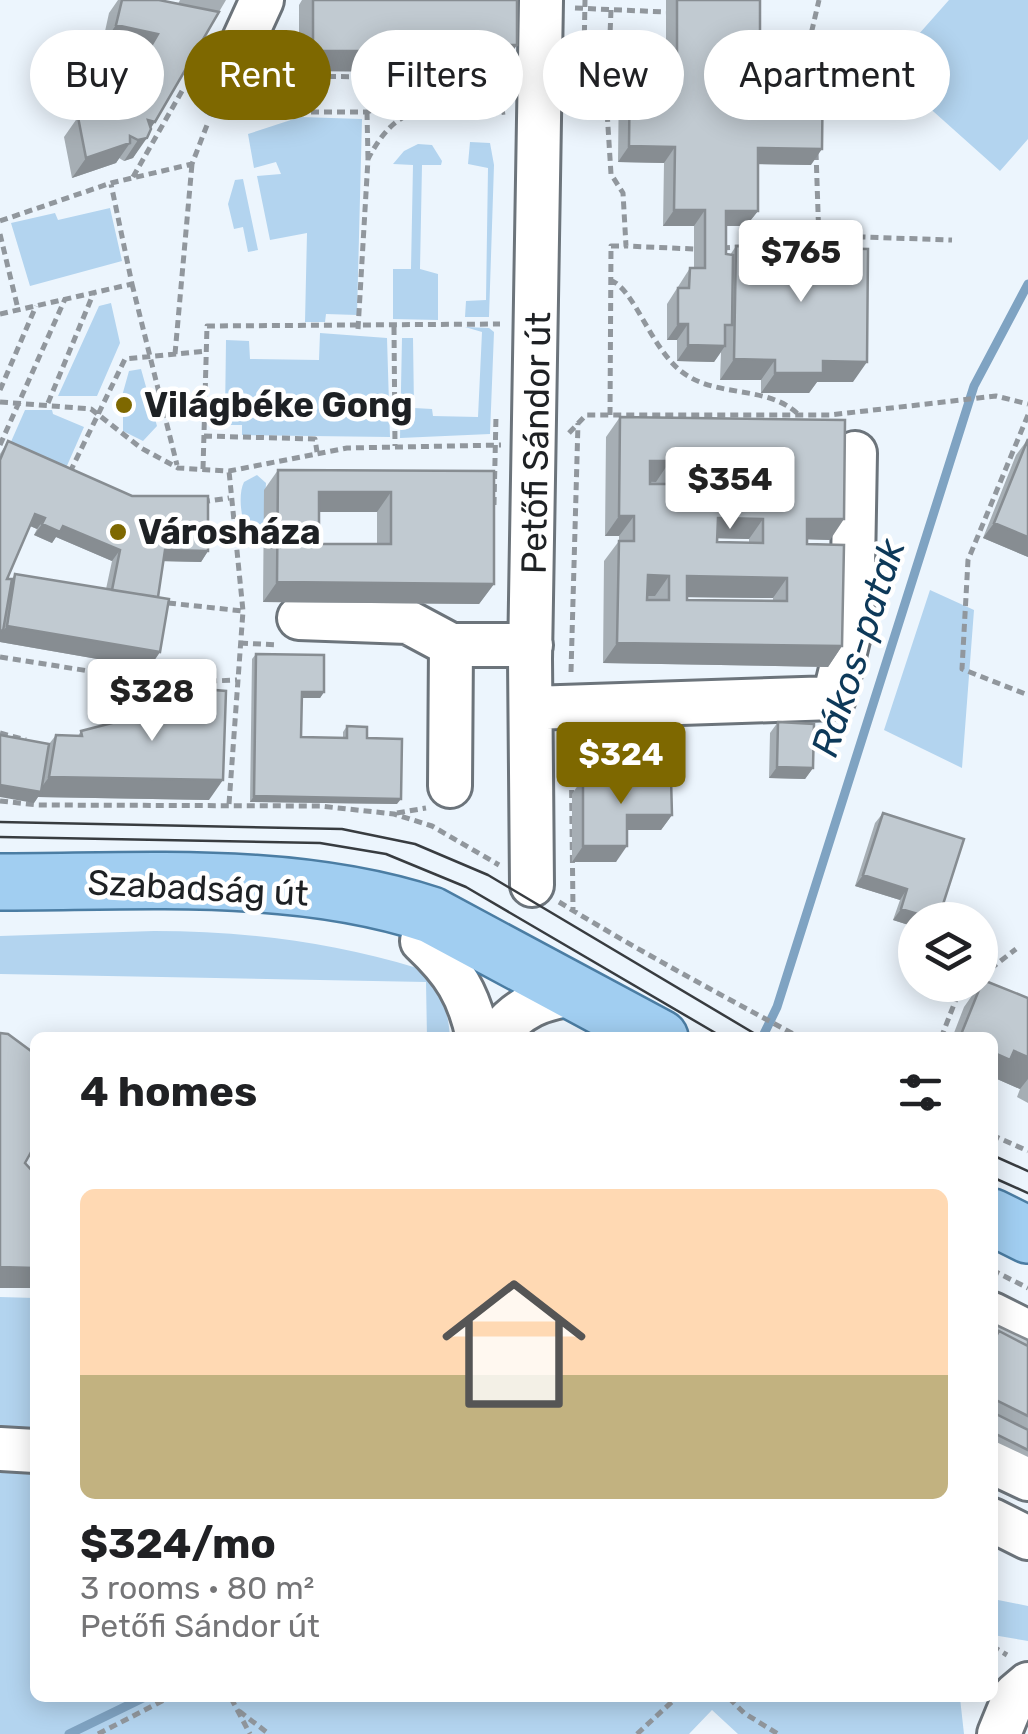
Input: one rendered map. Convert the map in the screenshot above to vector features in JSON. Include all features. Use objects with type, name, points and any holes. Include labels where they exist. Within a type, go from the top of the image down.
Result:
[{"type":"main road","name":"Szabadság út","points":[[0,882],[238,882],[396,904],[431,915],[649,1032]]},
{"type":"main road","name":"Szabadság út","points":[[0,916],[249,911],[355,924],[503,956]]},
{"type":"main road","points":[[998,1220],[1028,1235]]},
{"type":"street","points":[[248,30],[262,0]]},
{"type":"street","name":"Petőfi Sándor út","points":[[523,88],[541,3]]},
{"type":"street","name":"Petőfi Sándor út","points":[[521,120],[538,438],[531,645],[550,707],[532,885]]},
{"type":"street","points":[[550,707],[834,698],[852,623],[855,453]]},
{"type":"street","points":[[300,618],[408,622],[452,645],[531,645]]},
{"type":"street","points":[[450,786],[452,645]]},
{"type":"street","points":[[422,940],[454,972],[471,1003],[479,1032]]},
{"type":"street","points":[[483,1032],[503,956]]},
{"type":"street","points":[[499,1032],[509,1018],[540,999],[580,993]]},
{"type":"street","points":[[998,1317],[1028,1332]]},
{"type":"street","points":[[0,1450],[30,1451]]},
{"type":"street","points":[[998,1465],[1028,1479]]},
{"type":"street","points":[[998,1523],[1028,1538]]},
{"type":"street","points":[[999,1734],[1015,1695],[1028,1684]]},
{"type":"path","points":[[585,0],[585,30]]},
{"type":"path","points":[[812,30],[819,0]]},
{"type":"path","points":[[541,3],[666,12]]},
{"type":"path","points":[[610,30],[611,10]]},
{"type":"path","points":[[331,76],[506,78],[506,113],[403,114],[379,137],[368,159]]},
{"type":"path","points":[[175,354],[192,164],[209,120]]},
{"type":"path","points":[[358,328],[367,120]]},
{"type":"path","points":[[608,120],[612,174],[623,193],[626,246]]},
{"type":"path","points":[[816,146],[819,244]]},
{"type":"path","points":[[0,221],[111,183],[192,164]]},
{"type":"path","points":[[111,183],[178,468]]},
{"type":"path","points":[[0,234],[18,310]]},
{"type":"path","points":[[802,244],[863,237],[952,240]]},
{"type":"path","points":[[715,248],[784,245]]},
{"type":"path","points":[[610,415],[612,246],[694,249]]},
{"type":"path","points":[[610,280],[627,291],[657,346],[688,377],[775,400],[800,416]]},
{"type":"path","points":[[1,315],[132,284]]},
{"type":"path","points":[[48,404],[94,292]]},
{"type":"path","points":[[0,445],[64,299]]},
{"type":"path","points":[[0,390],[36,306]]},
{"type":"path","points":[[203,469],[207,326],[358,328],[500,324]]},
{"type":"path","points":[[394,327],[396,446]]},
{"type":"path","points":[[65,481],[125,359],[206,352]]},
{"type":"path","points":[[0,402],[91,410],[178,468],[229,471],[317,452],[396,446],[494,447],[511,439],[562,438],[578,420],[610,415],[800,416],[996,396],[1028,404]]},
{"type":"path","points":[[1028,415],[968,560],[962,669],[1028,695]]},
{"type":"path","points":[[573,910],[550,707],[578,420]]},
{"type":"path","points":[[204,436],[315,439],[317,452]]},
{"type":"path","points":[[0,800],[228,804],[243,611],[229,471]]},
{"type":"path","points":[[199,502],[230,498]]},
{"type":"path","points":[[168,604],[243,611]]},
{"type":"path","points":[[0,657],[164,683],[237,680]]},
{"type":"path","points":[[104,728],[141,714],[164,683]]},
{"type":"path","points":[[0,733],[32,742]]},
{"type":"path","points":[[998,963],[1016,949]]},
{"type":"path","points":[[943,1032],[955,1002]]},
{"type":"path","points":[[753,1010],[791,1032]]},
{"type":"path","points":[[998,1138],[1028,1151]]},
{"type":"path","points":[[998,1273],[1028,1288]]},
{"type":"path","points":[[98,1734],[160,1702]]},
{"type":"path","points":[[233,1702],[250,1734]]},
{"type":"path","points":[[636,1734],[672,1702]]},
{"type":"path","points":[[733,1702],[778,1734]]},
{"type":"path","points":[[237,1709],[269,1734]]},
{"type":"shaded area","points":[[949,0],[1028,0],[1028,139],[1000,171],[943,120],[950,120],[950,30],[922,30]]},
{"type":"shaded area","points":[[291,120],[362,120],[357,315],[326,314],[325,322],[305,322],[307,233],[270,240],[257,176],[281,174],[276,162],[254,168],[248,134]]},
{"type":"shaded area","points":[[470,142],[490,143],[494,165],[489,317],[465,317],[466,301],[486,300],[488,168],[468,164]]},
{"type":"shaded area","points":[[418,144],[432,145],[442,161],[441,165],[422,165],[420,269],[438,274],[438,320],[393,319],[393,269],[411,269],[413,165],[393,164],[404,151]]},
{"type":"shaded area","points":[[243,179],[258,250],[248,252],[243,227],[234,229],[228,204],[235,180]]},
{"type":"shaded area","points":[[110,208],[122,261],[30,286],[11,223],[55,213],[58,220]]},
{"type":"shaded area","points":[[111,303],[120,343],[97,396],[58,396],[99,306]]},
{"type":"shaded area","points":[[465,327],[489,328],[494,332],[490,434],[400,438],[402,338],[413,338],[414,408],[432,409],[433,416],[478,417],[482,332]]},
{"type":"shaded area","points":[[320,333],[387,338],[390,437],[242,435],[242,425],[215,425],[215,416],[225,416],[226,340],[249,341],[250,359],[319,360]]},
{"type":"shaded area","points":[[141,369],[157,426],[143,441],[123,431],[123,416],[133,412],[135,405],[130,397],[122,396],[129,371]]},
{"type":"shaded area","points":[[25,410],[52,410],[53,414],[84,427],[66,468],[10,444]]},
{"type":"shaded area","points":[[257,475],[266,483],[263,543],[257,546],[245,525],[241,497],[244,482]]},
{"type":"shaded area","points":[[930,590],[974,610],[962,768],[884,730]]},
{"type":"shaded area","points":[[221,933],[352,951],[417,968],[442,999],[449,1032],[427,1032],[426,982],[0,974],[0,936]]},
{"type":"shaded area","points":[[0,1297],[30,1298],[30,1702],[960,1702],[964,1734],[738,1734],[712,1710],[689,1734],[0,1734]]},
{"type":"shaded area","points":[[998,1600],[1028,1606],[1028,1641],[998,1636]]},
{"type":"building","points":[[122,0],[159,0],[219,12],[209,30],[184,30],[184,72],[164,107],[164,30],[116,25]]},
{"type":"building","points":[[313,0],[517,0],[517,30],[351,30],[351,51],[331,51],[331,30],[313,30]]},
{"type":"building","points":[[677,0],[760,0],[760,30],[704,30],[704,120],[822,120],[822,149],[758,148],[758,211],[726,211],[726,254],[733,255],[732,325],[725,325],[725,346],[688,345],[688,324],[678,324],[678,288],[689,288],[690,268],[705,268],[705,210],[674,210],[675,147],[629,146],[629,120],[684,120],[684,30],[677,30]]},
{"type":"building","points":[[79,120],[148,120],[151,129],[147,138],[138,140],[130,136],[130,143],[86,158]]},
{"type":"building","points":[[782,237],[822,237],[821,248],[868,249],[867,362],[823,361],[823,373],[775,373],[775,360],[734,359],[736,246],[781,247]]},
{"type":"building","points":[[620,417],[845,420],[844,519],[807,519],[807,544],[844,545],[842,646],[617,643],[619,541],[634,541],[634,516],[619,516]],"holes":[[[650,461],[670,461],[670,484],[650,484]],[[689,461],[787,463],[788,485],[689,484]],[[718,518],[763,519],[763,543],[717,542]],[[648,575],[669,576],[669,600],[647,600]],[[687,576],[787,578],[787,601],[687,600]]]},
{"type":"building","points":[[1028,439],[1028,537],[994,523]]},
{"type":"building","name":"Városháza","points":[[8,441],[132,496],[208,496],[208,551],[165,550],[158,597],[112,590],[120,550],[63,526],[60,532],[42,524],[45,518],[35,514],[7,579],[12,579],[3,631],[0,630],[0,460]]},
{"type":"building","points":[[278,470],[494,471],[494,584],[277,582]],"holes":[[[319,492],[391,492],[391,544],[319,544]]]},
{"type":"building","points":[[15,574],[169,599],[160,652],[7,626]]},
{"type":"building","points":[[256,654],[324,655],[324,692],[302,692],[301,737],[347,738],[347,726],[367,727],[367,738],[402,739],[401,799],[254,796]]},
{"type":"building","points":[[179,687],[226,691],[223,780],[49,777],[56,735],[82,736],[81,731],[178,706]]},
{"type":"building","points":[[778,722],[814,724],[813,768],[777,767]]},
{"type":"building","points":[[0,735],[49,744],[41,792],[0,785]]},
{"type":"building","points":[[583,778],[671,778],[672,815],[627,815],[627,846],[583,846]]},
{"type":"building","points":[[883,813],[964,839],[944,902],[903,902],[907,889],[863,875]]},
{"type":"building","points":[[998,986],[1028,998],[1028,1057],[1014,1051],[1010,1060],[998,1055],[998,1032],[962,1032],[974,1002],[998,1002]]},
{"type":"building","points":[[0,1033],[8,1034],[30,1050],[30,1154],[25,1163],[30,1168],[30,1268],[0,1267]]},
{"type":"building","points":[[998,1326],[1028,1340],[1028,1346],[999,1331]]},
{"type":"building","points":[[998,1333],[1028,1346],[1028,1416],[998,1401]]},
{"type":"building","points":[[998,1415],[1028,1430],[1028,1450],[998,1435]]},
{"type":"waterway","name":"Rákos-patak","points":[[765,1032],[777,1007],[974,386],[1028,284]]},
{"type":"waterway","name":"Rákos-patak","points":[[69,1734],[135,1702]]},
{"type":"tram line","points":[[0,822],[342,829],[415,844],[488,875],[752,1032]]},
{"type":"tram line","points":[[0,837],[320,843],[386,854],[466,887],[714,1032]]},
{"type":"tram line","points":[[998,1158],[1028,1171]]},
{"type":"tram line","points":[[998,1180],[1028,1193]]},
{"type":"place","name":"Világbéke Gong","points":[[124,405]]},
{"type":"place","name":"Városháza","points":[[118,532]]}]
